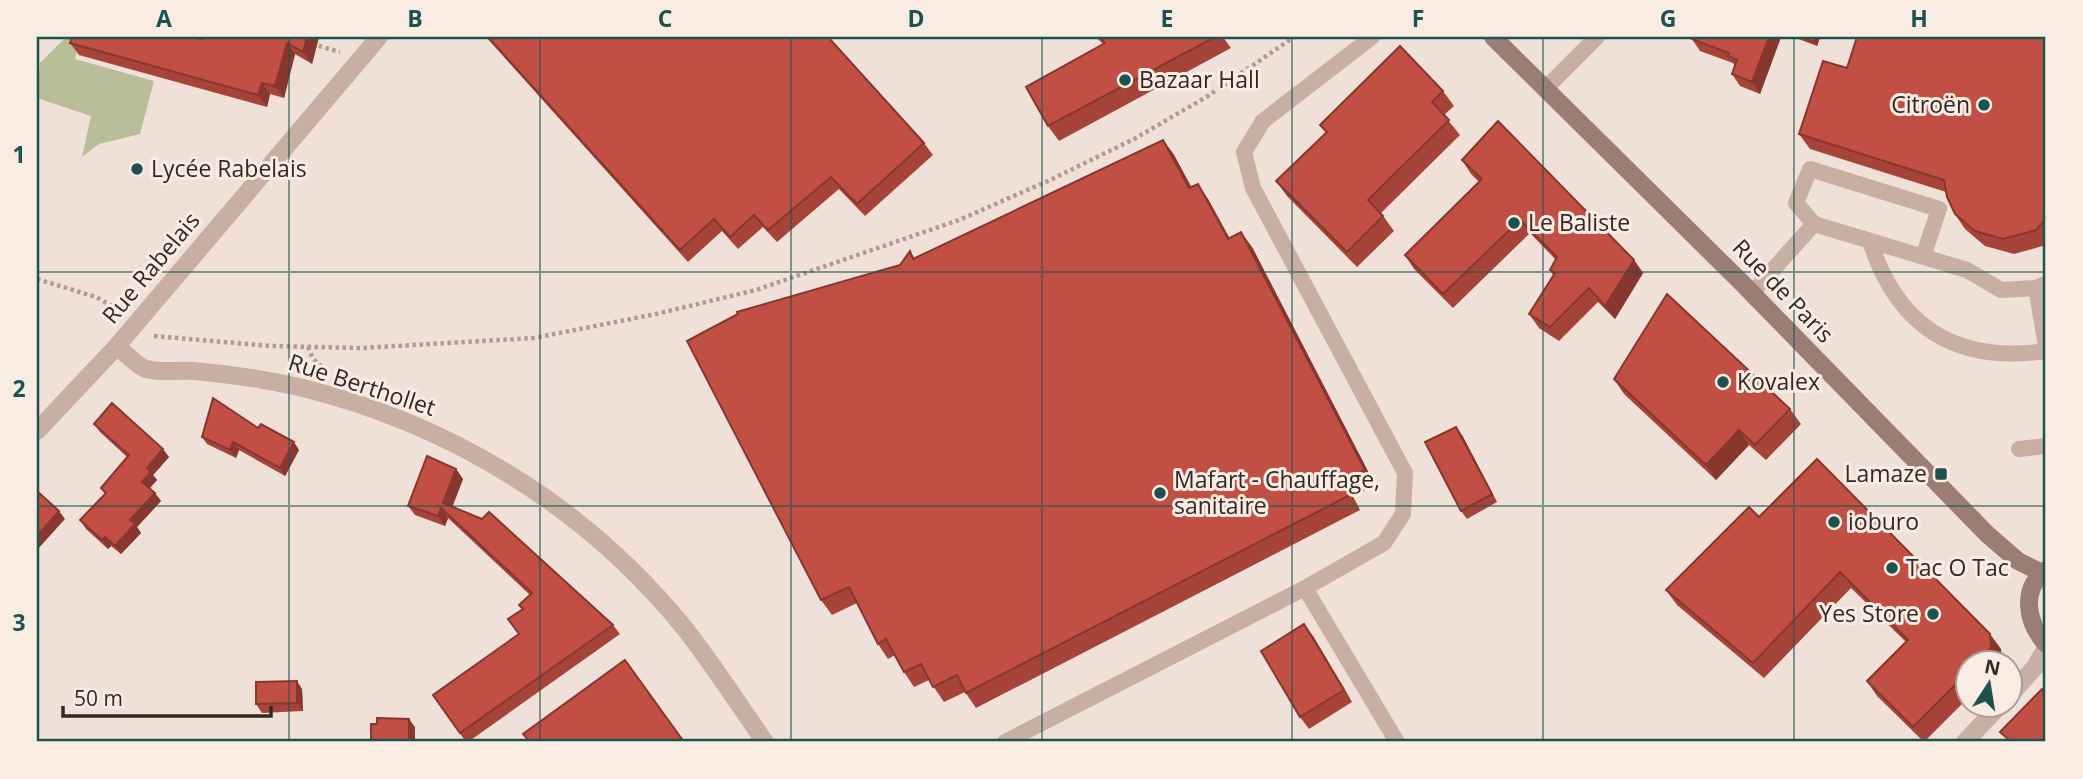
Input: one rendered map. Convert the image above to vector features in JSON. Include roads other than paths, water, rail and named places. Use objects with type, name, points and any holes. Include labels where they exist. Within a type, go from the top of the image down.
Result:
[{"type":"main road","name":"Rue de Paris","points":[[1493,37],[1752,293],[1987,534],[2018,561],[2044,572]]},
{"type":"main road","points":[[2044,572],[2033,587],[2028,603],[2030,619],[2046,646]]},
{"type":"street","name":"Rue Rabelais","points":[[37,431],[117,346],[379,37]]},
{"type":"street","name":"Rue Berthollet","points":[[117,346],[145,369],[240,376],[298,387],[346,401],[397,417],[494,463],[552,502],[641,580],[686,631],[765,742]]},
{"type":"street","points":[[2024,679],[2035,667],[2046,646]]},
{"type":"street","points":[[1965,742],[1985,720]]},
{"type":"lane","points":[[1005,742],[1305,589],[1384,543],[1403,514],[1405,473],[1253,188],[1244,152],[1263,121],[1372,37]]},
{"type":"lane","points":[[1545,89],[1597,37]]},
{"type":"lane","points":[[1923,257],[1939,209],[1810,169],[1796,202],[1814,223],[1870,240],[1923,257],[1966,270],[2001,290],[2041,286],[2046,346]]},
{"type":"lane","points":[[1752,293],[1814,223]]},
{"type":"lane","points":[[1870,240],[1881,274],[1901,305],[1922,327],[1984,353],[2011,356],[2046,351]]},
{"type":"lane","points":[[2019,449],[2046,446]]},
{"type":"lane","points":[[1305,589],[1397,742]]},
{"type":"place","name":"Bazaar Hall","points":[[1125,80]]},
{"type":"place","name":"Citroën","points":[[1984,105]]},
{"type":"place","name":"Lycée Rabelais","points":[[137,169]]},
{"type":"place","name":"Le Baliste","points":[[1514,223]]},
{"type":"place","name":"Kovalex","points":[[1723,382]]},
{"type":"place","name":"Lamaze","points":[[1941,474]]},
{"type":"place","name":"Mafart - Chauffage, sanitaire","points":[[1160,493]]},
{"type":"place","name":"ioburo","points":[[1834,522]]},
{"type":"place","name":"Tac O Tac","points":[[1892,568]]},
{"type":"place","name":"Yes Store","points":[[1933,614]]}]
